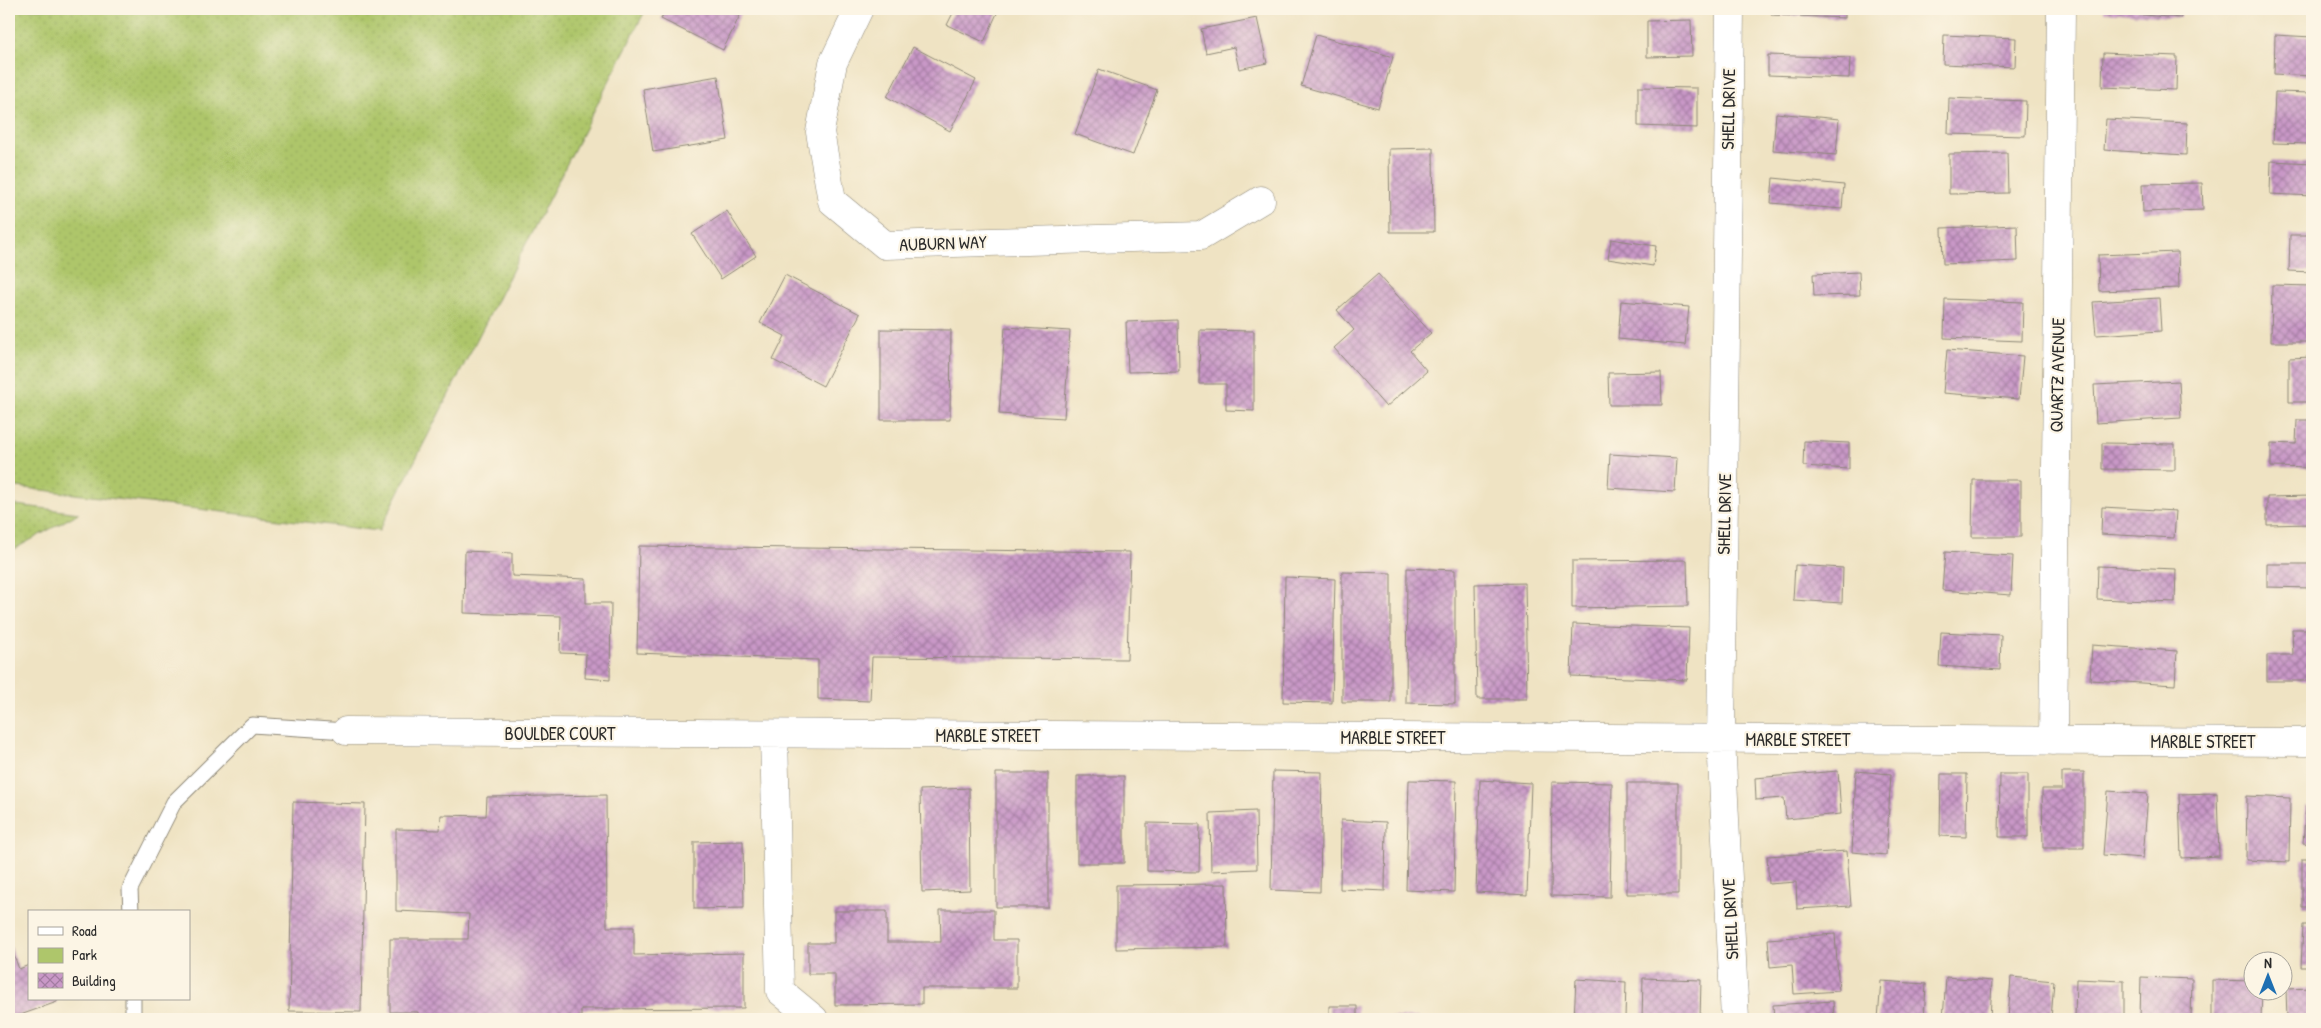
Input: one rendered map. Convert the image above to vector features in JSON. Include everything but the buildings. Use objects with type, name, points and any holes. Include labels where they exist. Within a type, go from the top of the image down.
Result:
[{"type":"street","name":"AUBURN WAY","points":[[859,9],[833,63],[820,132],[832,201],[884,245],[1201,236],[1261,200]]},
{"type":"street","name":"SHELL DRIVE","points":[[1730,9],[1721,739],[1736,1019]]},
{"type":"street","name":"QUARTZ AVENUE","points":[[2053,740],[2062,9]]},
{"type":"street","name":"BOULDER COURT","points":[[346,731],[774,734]]},
{"type":"street","name":"MARBLE STREET","points":[[774,734],[2307,742],[2312,739]]},
{"type":"street","points":[[774,734],[780,991],[814,1019]]},
{"type":"lane","points":[[130,910],[130,890],[174,802],[252,725],[346,731]]},
{"type":"lane","points":[[133,1000],[133,1019]]},
{"type":"green space","points":[[9,9],[646,9],[379,531],[9,486]]},
{"type":"green space","points":[[9,504],[79,513],[9,552]]}]
